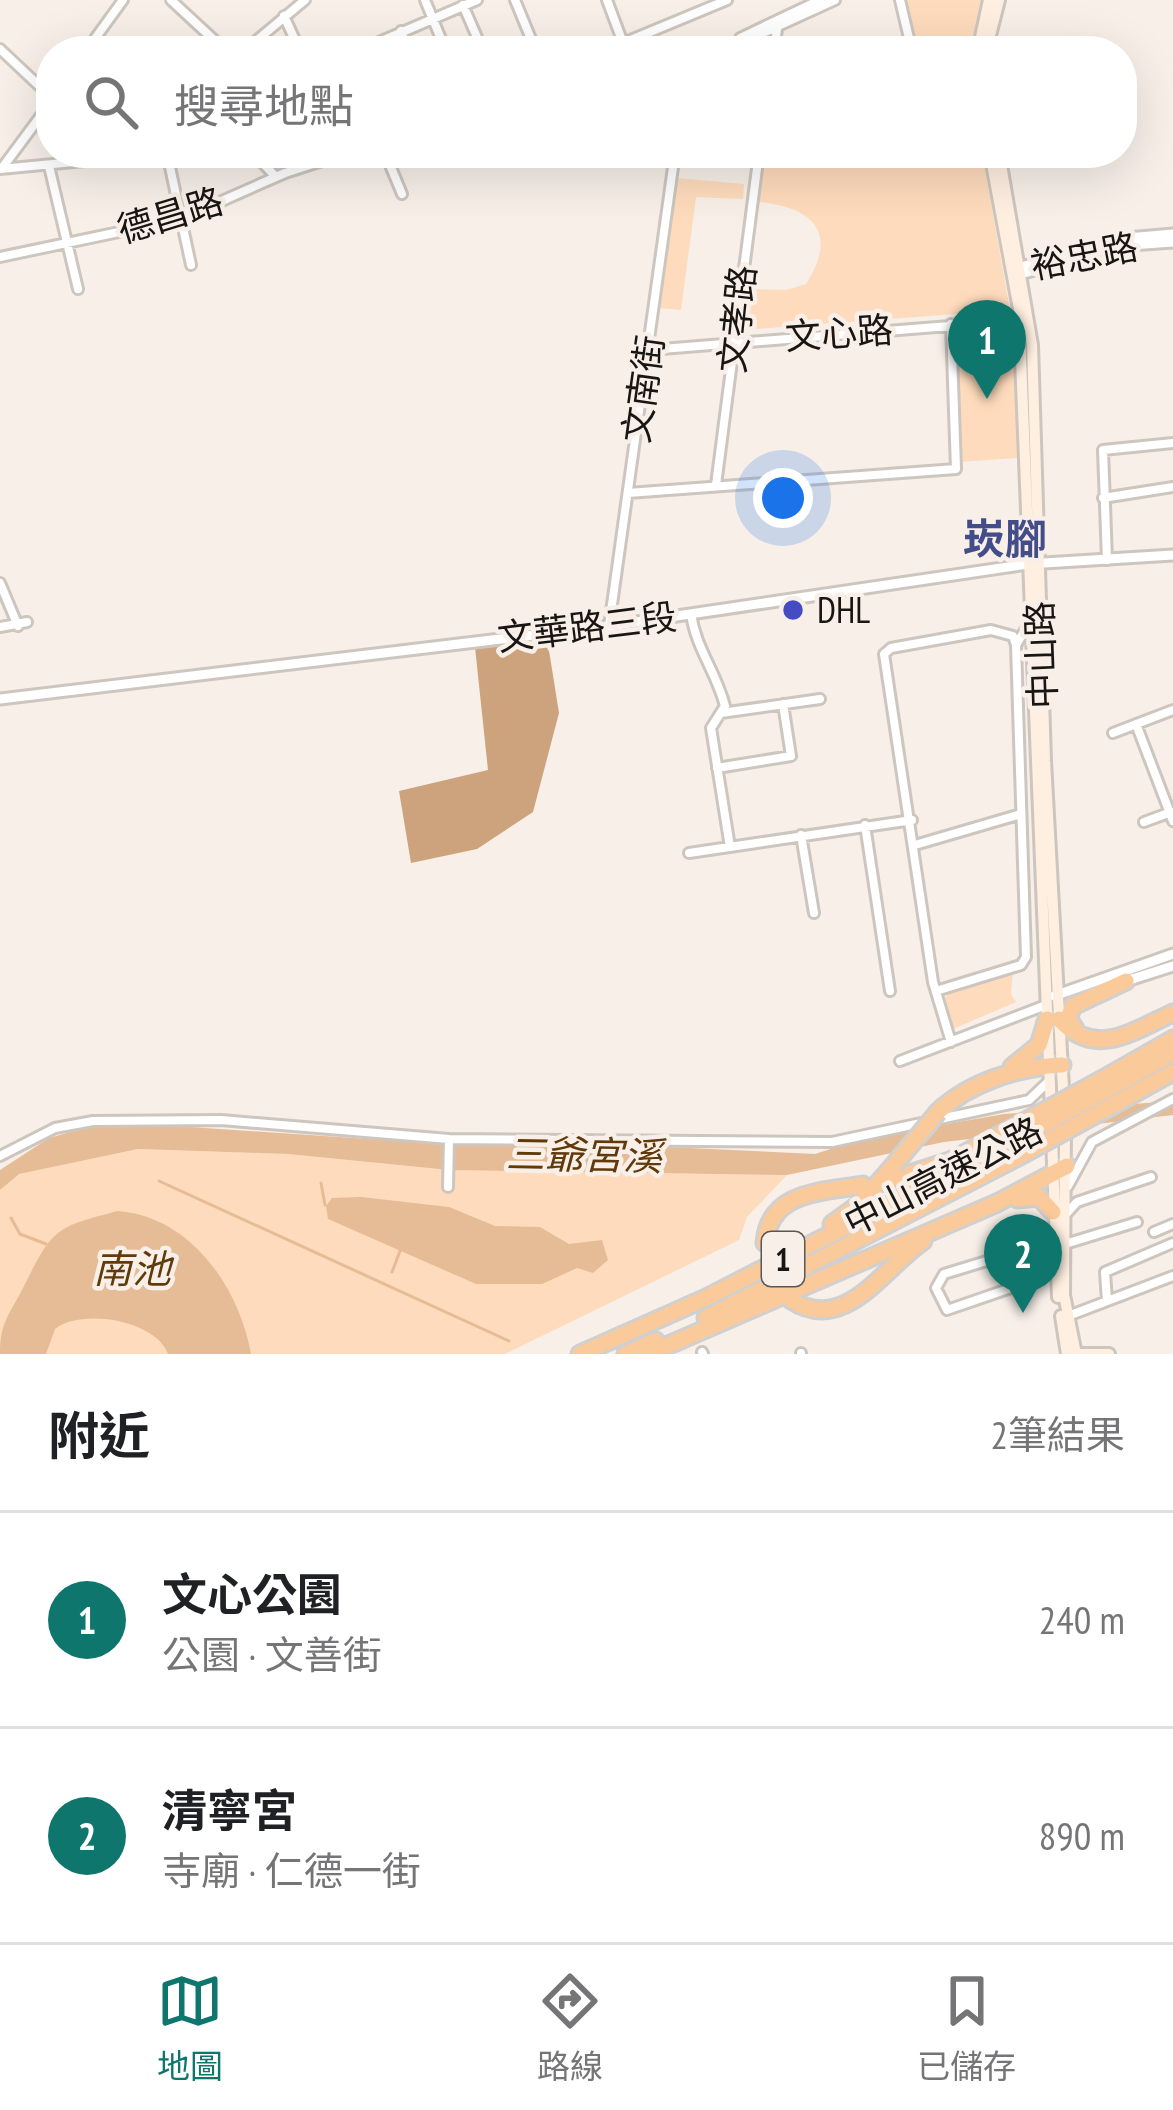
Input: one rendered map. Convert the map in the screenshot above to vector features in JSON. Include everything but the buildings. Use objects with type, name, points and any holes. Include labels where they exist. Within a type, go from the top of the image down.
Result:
[{"type":"highway","points":[[1111,1037],[1083,1035],[1068,1016],[1075,1004],[1126,981]]},
{"type":"highway","points":[[576,1354],[829,1226],[861,1203],[894,1172],[938,1112],[963,1090],[1028,1056],[1039,1045],[1054,1008],[1085,1041],[1111,1037],[1173,1012]]},
{"type":"highway","points":[[1108,1092],[1173,1039]]},
{"type":"highway","name":"中山高速公路","points":[[576,1354],[706,1298],[984,1159],[1173,1053]]},
{"type":"highway","name":"中山高速公路","points":[[1108,1092],[1168,1076]]},
{"type":"highway","points":[[963,1090],[1052,1077]]},
{"type":"highway","points":[[997,1203],[1063,1156]]},
{"type":"highway","points":[[894,1172],[984,1159]]},
{"type":"highway","name":"中山高速公路","points":[[626,1354],[783,1280],[984,1159]]},
{"type":"highway","points":[[765,1243],[769,1223],[786,1202],[863,1185]]},
{"type":"highway","points":[[648,1354],[997,1203],[1033,1195],[1059,1214]]},
{"type":"highway","points":[[791,1300],[820,1311],[846,1305],[918,1244],[974,1212]]},
{"type":"main road","points":[[984,36],[989,0]]},
{"type":"main road","points":[[987,36],[999,0]]},
{"type":"main road","name":"中山路","points":[[997,168],[1020,269],[1025,320],[1054,1008],[1052,1077],[1063,1088],[1063,1156]]},
{"type":"main road","name":"中山路","points":[[1033,566],[1030,620],[1054,1008]]},
{"type":"main road","points":[[1052,1077],[1052,1146],[1063,1156],[1066,1193],[1059,1214]]},
{"type":"main road","points":[[1063,1156],[1060,1246],[1072,1354]]},
{"type":"main road","points":[[1060,1246],[1072,1354]]},
{"type":"main road","points":[[1072,1354],[1109,1354]]},
{"type":"street","points":[[97,36],[122,0]]},
{"type":"street","points":[[171,0],[210,36]]},
{"type":"street","points":[[261,36],[305,0]]},
{"type":"street","points":[[425,0],[440,36]]},
{"type":"street","points":[[394,36],[478,0]]},
{"type":"street","points":[[515,0],[530,36]]},
{"type":"street","points":[[607,0],[620,36]]},
{"type":"street","points":[[648,36],[728,0]]},
{"type":"street","points":[[744,36],[820,0]]},
{"type":"street","points":[[756,36],[835,0]]},
{"type":"street","points":[[900,0],[908,36]]},
{"type":"street","points":[[464,5],[477,36]]},
{"type":"street","points":[[284,16],[293,36]]},
{"type":"street","points":[[776,36],[777,27]]},
{"type":"street","points":[[401,32],[403,36]]},
{"type":"street","points":[[0,49],[36,84]]},
{"type":"street","points":[[1,170],[36,120]]},
{"type":"street","points":[[1,170],[36,167]]},
{"type":"street","points":[[49,168],[78,289]]},
{"type":"street","points":[[171,168],[190,265]]},
{"type":"street","points":[[267,168],[276,177]]},
{"type":"street","name":"德昌路","points":[[0,257],[181,219],[301,168]]},
{"type":"street","points":[[392,168],[402,194]]},
{"type":"street","name":"文南街","points":[[609,626],[673,168]]},
{"type":"street","name":"文孝路","points":[[716,485],[757,168]]},
{"type":"street","name":"裕忠路","points":[[1020,269],[1116,238],[1173,238]]},
{"type":"street","name":"文心路","points":[[649,350],[1025,320]]},
{"type":"street","points":[[628,493],[956,469],[951,324]]},
{"type":"street","points":[[1107,560],[1103,450],[1173,443]]},
{"type":"street","points":[[1103,498],[1173,487]]},
{"type":"street","name":"文華路三段","points":[[0,699],[609,626],[1033,566],[1173,555]]},
{"type":"street","points":[[0,583],[23,624],[0,627]]},
{"type":"street","points":[[692,614],[695,645],[713,667],[722,694],[720,713],[711,728],[730,847]]},
{"type":"street","points":[[1016,645],[1030,620]]},
{"type":"street","points":[[936,991],[1021,965],[1026,957],[1016,645],[1013,636],[991,630],[891,648],[884,654],[936,991],[951,1042]]},
{"type":"street","points":[[720,713],[820,699]]},
{"type":"street","points":[[717,768],[791,756],[783,704]]},
{"type":"street","points":[[1113,733],[1173,710]]},
{"type":"street","points":[[1136,724],[1172,815],[1144,822]]},
{"type":"street","points":[[915,845],[1021,814]]},
{"type":"street","points":[[689,853],[913,820]]},
{"type":"street","points":[[865,825],[890,991]]},
{"type":"street","points":[[802,835],[814,913]]},
{"type":"street","points":[[1054,1008],[1173,954]]},
{"type":"street","points":[[900,1061],[1173,966]]},
{"type":"street","points":[[0,1156],[55,1128],[93,1121],[221,1120],[449,1142],[832,1142],[1029,1100],[1052,1077]]},
{"type":"street","points":[[1052,1146],[1063,1156],[1173,1099]]},
{"type":"street","points":[[1066,1193],[1082,1152],[1106,1133]]},
{"type":"street","points":[[448,1182],[449,1142]]},
{"type":"street","points":[[1059,1214],[1077,1202],[1151,1177]]},
{"type":"street","points":[[1043,1277],[946,1310],[936,1288],[944,1274],[1137,1222]]},
{"type":"street","points":[[1154,1232],[1173,1224]]},
{"type":"street","points":[[1107,1300],[1105,1272],[1173,1243]]},
{"type":"street","points":[[1067,1316],[1173,1276]]},
{"type":"shaded area","points":[[904,0],[984,0],[976,36],[912,36]]},
{"type":"shaded area","points":[[763,168],[985,168],[1010,310],[743,330],[748,289],[786,290],[806,284],[820,250],[820,236],[806,216],[759,202]]},
{"type":"shaded area","points":[[677,178],[744,184],[743,199],[696,197],[681,310],[659,308]]},
{"type":"shaded area","points":[[1008,325],[1016,339],[1017,458],[959,462],[957,335],[962,328]]},
{"type":"shaded area","points":[[547,638],[559,713],[533,812],[477,849],[411,863],[399,791],[488,770],[475,647]]},
{"type":"shaded area","points":[[1013,972],[1011,994],[1016,1002],[953,1029],[945,998],[950,991]]},
{"type":"shaded area","points":[[138,1149],[288,1154],[449,1170],[787,1175],[747,1217],[739,1240],[505,1354],[0,1354],[0,1190],[18,1174]]},
{"type":"water","name":"三爺宮溪","points":[[1173,1101],[1173,1115],[944,1142],[787,1175],[449,1170],[288,1154],[138,1149],[19,1174],[0,1190],[0,1170],[49,1138],[92,1126],[161,1125],[471,1146],[583,1143],[815,1154],[862,1139],[1004,1114]]},
{"type":"water","points":[[332,1198],[449,1207],[495,1226],[540,1227],[569,1244],[602,1240],[608,1260],[593,1273],[577,1268],[542,1284],[476,1284],[328,1219],[326,1206]]},
{"type":"water","name":"南池","points":[[118,1211],[168,1226],[207,1260],[235,1304],[251,1354],[168,1354],[161,1342],[134,1326],[82,1319],[55,1329],[46,1354],[0,1354],[7,1317],[50,1241],[81,1221]]},
{"type":"waterway","points":[[159,1181],[509,1341]]},
{"type":"waterway","points":[[321,1183],[325,1205]]},
{"type":"waterway","points":[[11,1218],[20,1234],[46,1244]]},
{"type":"waterway","points":[[392,1272],[400,1251]]},
{"type":"place","name":"文心公園","points":[[987,399]]},
{"type":"place","name":"DHL","points":[[793,610]]},
{"type":"place","name":"清寧宮","points":[[1023,1313]]},
{"type":"district","name":"崁腳","points":[[1005,539]]}]
